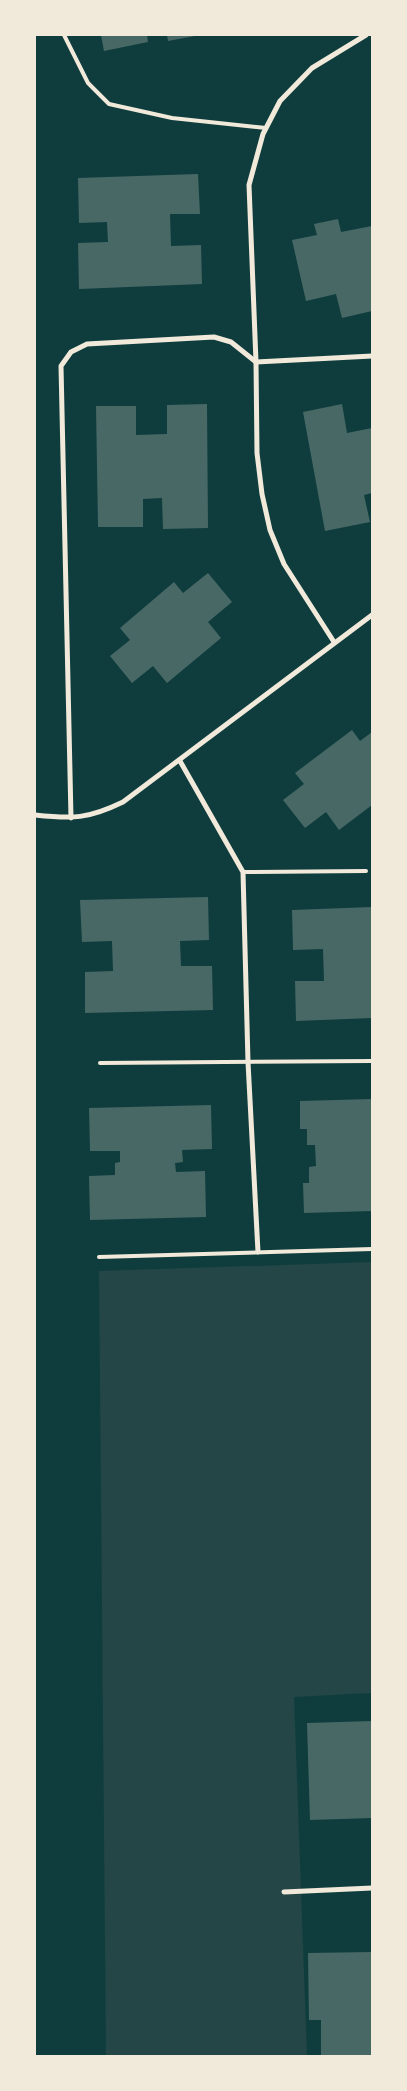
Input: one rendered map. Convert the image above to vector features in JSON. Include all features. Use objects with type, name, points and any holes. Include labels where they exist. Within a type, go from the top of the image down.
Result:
[{"type":"street","points":[[334,642],[284,564],[270,530],[262,494],[257,453],[256,362],[249,185],[266,128],[280,101],[312,68],[366,35]]},
{"type":"street","points":[[71,818],[60,366],[71,352],[87,344],[214,337],[230,342],[256,362],[372,356]]},
{"type":"street","points":[[35,815],[71,818],[89,817],[123,802],[372,615]]},
{"type":"street","points":[[180,760],[243,872],[248,1062],[258,1252]]},
{"type":"street","points":[[284,1892],[372,1888]]},
{"type":"lane","points":[[64,35],[88,84],[109,104],[172,118],[266,128]]},
{"type":"lane","points":[[243,872],[366,871]]},
{"type":"lane","points":[[100,1063],[372,1061]]},
{"type":"lane","points":[[99,1257],[372,1249]]},
{"type":"shaded area","points":[[372,1262],[372,1693],[294,1697],[307,2056],[106,2056],[99,1271]]},
{"type":"building","points":[[101,35],[147,35],[148,42],[104,51]]},
{"type":"building","points":[[167,35],[195,35],[195,36],[168,41]]},
{"type":"building","points":[[198,174],[200,214],[170,214],[171,246],[201,245],[202,284],[79,289],[78,243],[108,242],[107,222],[79,223],[78,178]]},
{"type":"building","points":[[338,219],[341,232],[372,226],[372,311],[342,318],[336,294],[306,301],[292,240],[317,235],[314,224]]},
{"type":"building","points":[[207,404],[208,528],[163,529],[162,498],[143,499],[143,527],[98,527],[96,406],[136,406],[136,435],[167,434],[167,405]]},
{"type":"building","points":[[342,404],[347,433],[372,428],[372,493],[364,495],[370,522],[325,531],[303,412]]},
{"type":"building","points":[[208,573],[232,602],[208,622],[221,638],[167,683],[153,666],[132,683],[110,656],[130,640],[120,628],[174,582],[183,593]]},
{"type":"building","points":[[352,730],[360,741],[372,732],[372,805],[339,830],[326,812],[305,828],[283,800],[304,784],[295,773]]},
{"type":"building","points":[[208,897],[209,940],[180,941],[181,966],[212,966],[213,1010],[85,1013],[85,972],[113,971],[112,941],[82,942],[80,900]]},
{"type":"building","points":[[372,907],[372,1018],[296,1021],[295,981],[324,981],[323,949],[293,950],[292,910]]},
{"type":"building","points":[[372,1099],[372,1211],[304,1213],[303,1183],[309,1183],[309,1167],[316,1166],[315,1145],[307,1145],[307,1129],[300,1129],[300,1101]]},
{"type":"building","points":[[211,1105],[212,1149],[182,1150],[183,1162],[175,1163],[176,1172],[205,1171],[206,1217],[90,1220],[89,1176],[115,1175],[115,1163],[120,1162],[120,1151],[90,1151],[89,1108]]},
{"type":"building","points":[[372,1721],[372,1818],[310,1820],[307,1723]]},
{"type":"building","points":[[372,1952],[372,2056],[321,2056],[321,2020],[309,2020],[308,1953]]}]
